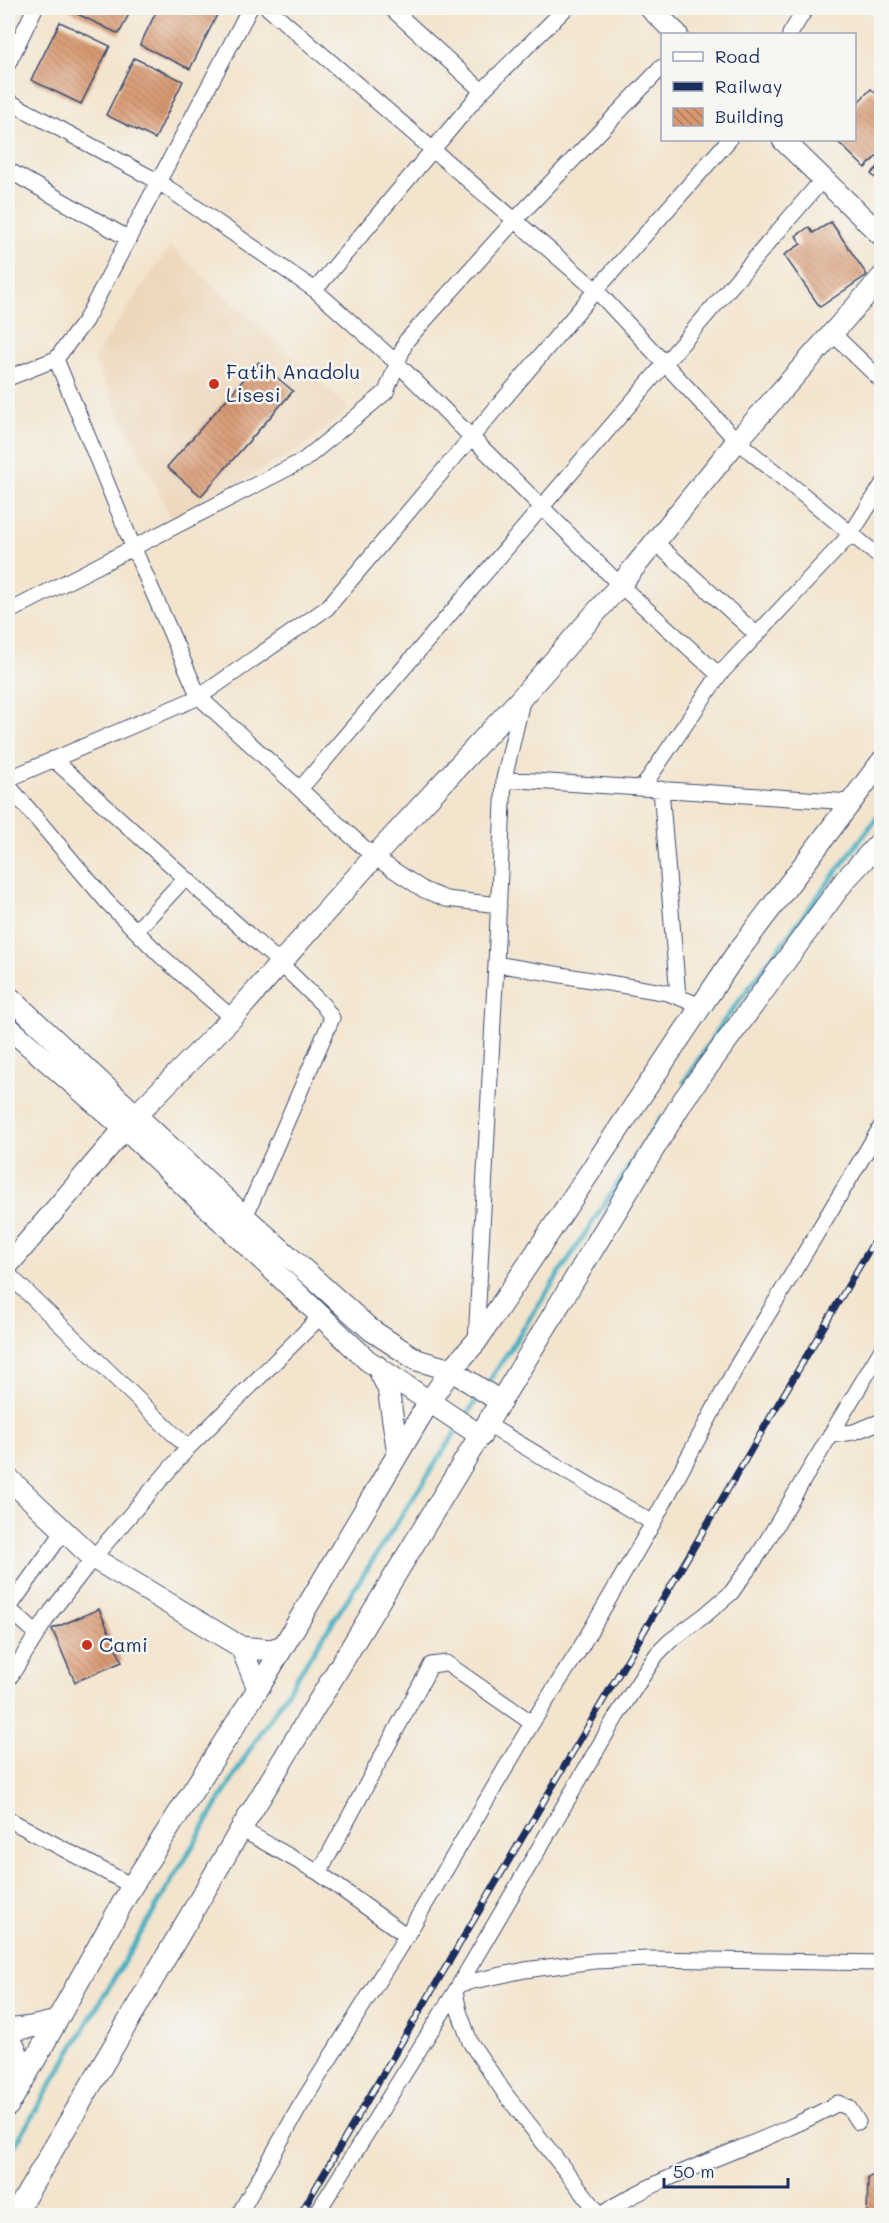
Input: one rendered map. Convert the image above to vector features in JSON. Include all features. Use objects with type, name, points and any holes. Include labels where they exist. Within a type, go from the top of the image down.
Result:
[{"type":"main road","points":[[650,8],[676,33]]},
{"type":"main road","points":[[784,141],[882,236]]},
{"type":"main road","points":[[8,1265],[130,1122],[232,1018],[374,857],[524,696],[620,585],[737,441],[882,277]]},
{"type":"main road","points":[[8,2106],[132,1886],[258,1689],[398,1454],[457,1374],[476,1342],[734,957],[882,761]]},
{"type":"main road","points":[[14,2216],[241,1829],[480,1430],[496,1399],[684,1099],[845,880],[882,840]]},
{"type":"main road","points":[[8,996],[130,1122],[368,1360],[435,1406],[480,1430]]},
{"type":"main road","points":[[8,1028],[130,1122],[245,1217],[371,1330],[417,1360],[457,1374],[496,1399]]},
{"type":"main road","points":[[376,1365],[388,1388],[398,1454]]},
{"type":"main road","points":[[8,1478],[93,1558],[241,1647],[271,1650],[283,1646]]},
{"type":"main road","points":[[241,1647],[258,1689]]},
{"type":"main road","points":[[27,2074],[8,2032],[57,2020]]},
{"type":"street","points":[[8,64],[35,8]]},
{"type":"street","points":[[8,378],[56,359],[85,321],[250,8]]},
{"type":"street","points":[[268,8],[596,290],[737,441],[882,559]]},
{"type":"street","points":[[392,8],[482,91]]},
{"type":"street","points":[[315,290],[482,91],[566,8]]},
{"type":"street","points":[[791,33],[806,8]]},
{"type":"street","points":[[8,612],[304,460],[386,392],[406,341],[515,220],[661,69]]},
{"type":"street","points":[[8,101],[159,182],[315,290],[397,363],[620,585],[719,675]]},
{"type":"street","points":[[8,779],[199,697],[327,608],[596,290],[728,141]]},
{"type":"street","points":[[8,170],[129,238]]},
{"type":"street","points":[[300,789],[823,179]]},
{"type":"street","points":[[832,333],[882,381]]},
{"type":"street","points":[[56,359],[134,549],[199,697],[374,857],[424,890],[446,899],[499,905]]},
{"type":"street","points":[[642,788],[719,675],[851,534],[882,485]]},
{"type":"street","points":[[655,542],[757,635]]},
{"type":"street","points":[[476,1342],[504,778],[524,696]]},
{"type":"street","points":[[53,759],[280,963],[323,1005],[332,1018],[245,1217]]},
{"type":"street","points":[[504,778],[851,802]]},
{"type":"street","points":[[8,785],[107,903],[160,955],[232,1018]]},
{"type":"street","points":[[661,789],[678,996]]},
{"type":"street","points":[[136,931],[185,878]]},
{"type":"street","points":[[496,964],[668,993],[702,1006]]},
{"type":"street","points":[[238,2216],[299,2108],[407,1936],[532,1723],[578,1652],[653,1524],[738,1364],[882,1125]]},
{"type":"street","points":[[8,1274],[188,1448]]},
{"type":"street","points":[[8,1680],[37,1634],[93,1558],[188,1448],[322,1315]]},
{"type":"street","points":[[315,2216],[458,1988],[616,1717],[657,1654],[731,1593],[759,1554],[882,1349]]},
{"type":"street","points":[[830,1435],[854,1432],[882,1421]]},
{"type":"street","points":[[480,1430],[653,1524]]},
{"type":"street","points":[[37,1634],[8,1608],[64,1531]]},
{"type":"street","points":[[319,1873],[430,1665],[446,1663],[532,1723]]},
{"type":"street","points":[[8,1819],[132,1886]]},
{"type":"street","points":[[241,1829],[319,1873],[407,1936]]},
{"type":"street","points":[[458,1988],[525,1970],[594,1961],[650,1959],[882,1963]]},
{"type":"street","points":[[458,1988],[459,2011],[470,2042],[506,2095],[601,2215],[624,2199],[677,2173],[790,2129],[838,2103],[849,2108],[858,2122]]},
{"type":"shaded area","name":"Fatih Anadolu Lisesi","points":[[170,246],[350,409],[300,448],[172,520],[93,359]]},
{"type":"building","points":[[71,8],[132,8],[119,34],[69,10]]},
{"type":"building","points":[[158,8],[212,8],[219,11],[190,69],[140,45]]},
{"type":"building","points":[[60,22],[110,46],[81,104],[31,80]]},
{"type":"building","points":[[134,58],[183,81],[155,139],[106,115]]},
{"type":"building","points":[[871,89],[882,99],[882,151],[865,168],[837,141],[856,141],[856,104]]},
{"type":"building","points":[[882,163],[882,184],[871,174]]},
{"type":"building","points":[[831,222],[867,275],[820,307],[784,255],[801,244],[796,236],[809,227],[813,233]]},
{"type":"building","points":[[259,362],[293,391],[201,496],[167,467]]},
{"type":"building","name":"Cami","points":[[99,1609],[122,1662],[75,1682],[52,1629]]},
{"type":"building","points":[[882,2174],[882,2216],[867,2216],[868,2177]]},
{"type":"waterway","points":[[684,1082],[721,1025],[882,811]]},
{"type":"waterway","points":[[486,1386],[661,1117]]},
{"type":"waterway","points":[[464,1419],[481,1394]]},
{"type":"waterway","points":[[8,2157],[249,1751],[459,1427]]},
{"type":"railway","points":[[299,2216],[882,1228]]},
{"type":"place","name":"Fatih Anadolu Lisesi","points":[[214,384]]},
{"type":"place","name":"Cami","points":[[87,1645]]}]
